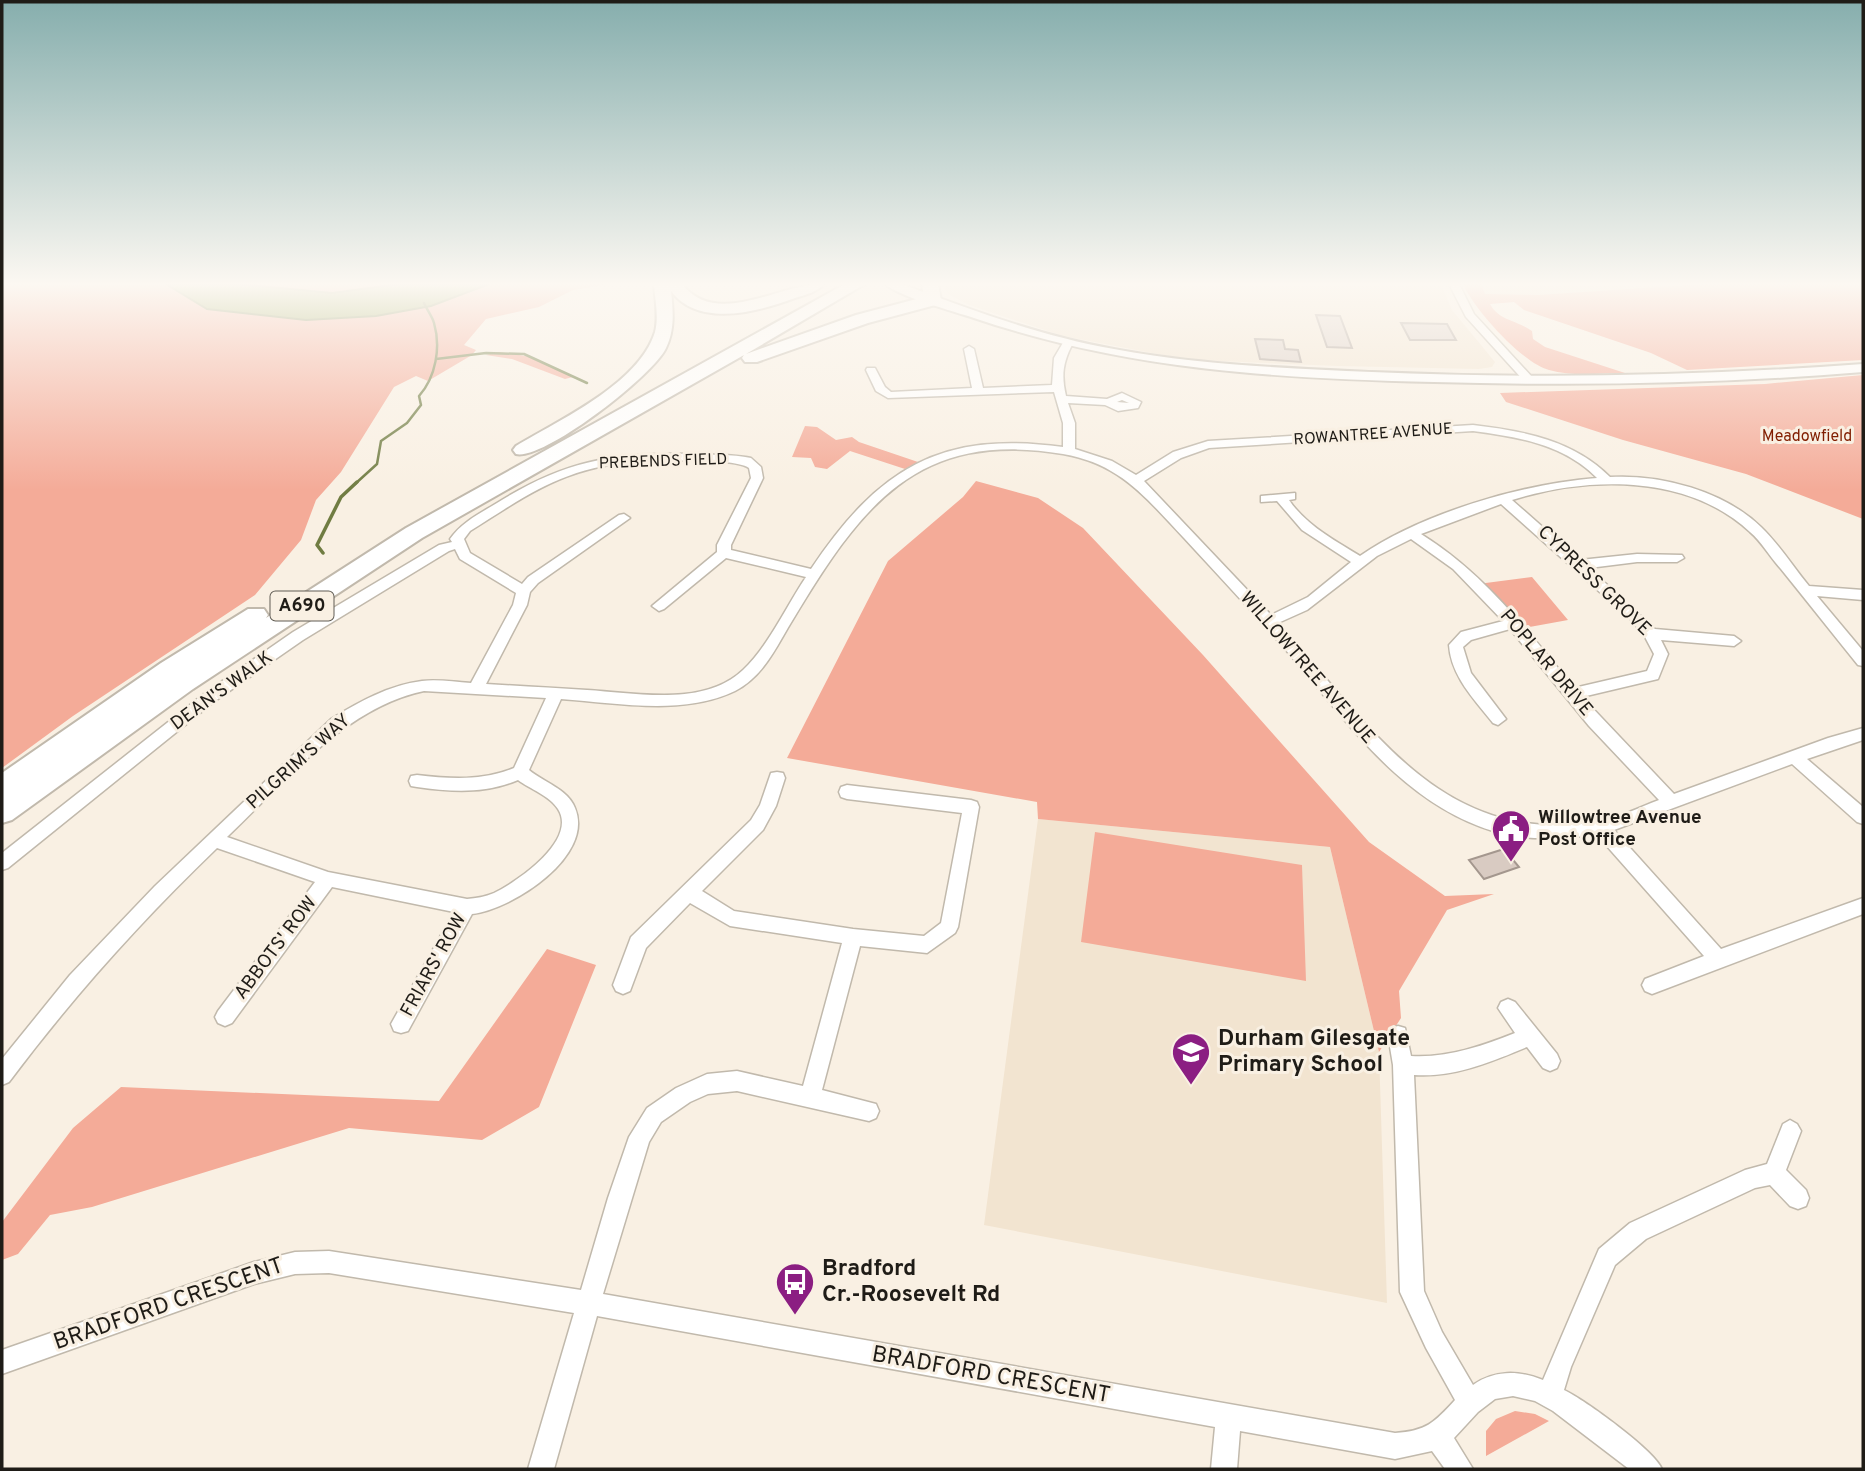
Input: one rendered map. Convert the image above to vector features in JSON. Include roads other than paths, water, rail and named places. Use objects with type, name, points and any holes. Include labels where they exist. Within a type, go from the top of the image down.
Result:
[{"type":"highway","points":[[492,471],[621,386],[646,364],[652,353]]},
{"type":"highway","name":"A690","points":[[2,787],[170,669],[393,528],[709,353]]},
{"type":"highway","name":"A690","points":[[2,813],[184,683],[414,533],[733,353]]},
{"type":"highway","points":[[614,419],[765,353]]},
{"type":"street","points":[[970,353],[978,391]]},
{"type":"street","points":[[1063,353],[1055,368],[1071,442],[1069,451]]},
{"type":"street","points":[[1114,353],[1145,359],[1226,368],[1529,380],[1682,379],[1863,368]]},
{"type":"street","points":[[1505,353],[1529,380]]},
{"type":"street","points":[[871,370],[880,389],[888,396],[978,391],[1059,394],[1108,402]]},
{"type":"street","name":"ROWANTREE AVENUE","points":[[1136,480],[1177,456],[1208,445],[1473,428],[1506,431],[1538,439],[1593,464],[1606,480]]},
{"type":"street","name":"WILLOWTREE AVENUE","points":[[814,574],[859,510],[884,488],[930,461],[950,454],[998,447],[1069,451],[1110,464],[1136,480],[1268,621],[1380,753],[1405,776],[1436,797],[1499,827],[1543,833],[1573,833],[1601,828],[1863,734]]},
{"type":"street","name":"PREBENDS FIELD","points":[[458,544],[457,539],[465,528],[540,483],[587,465],[619,460],[747,461],[755,467],[757,478],[728,536],[724,553]]},
{"type":"street","points":[[1268,621],[1302,607],[1360,562],[1411,533],[1503,499],[1606,480],[1643,481],[1686,489],[1722,505],[1753,526],[1863,661]]},
{"type":"street","points":[[1265,499],[1286,497],[1292,515],[1305,527],[1360,562]]},
{"type":"street","name":"CYPRESS GROVE","points":[[1503,499],[1651,634],[1661,654],[1653,675],[1571,694]]},
{"type":"street","points":[[476,688],[520,605],[523,591],[533,580],[625,518]]},
{"type":"street","name":"POPLAR DRIVE","points":[[1411,533],[1448,557],[1513,623],[1571,694],[1673,803]]},
{"type":"street","points":[[458,544],[465,556],[523,591]]},
{"type":"street","name":"DEAN'S WALK","points":[[2,863],[210,697],[298,636],[444,548],[458,544]]},
{"type":"street","points":[[659,606],[724,553],[814,574]]},
{"type":"street","points":[[1577,565],[1637,558],[1676,557]]},
{"type":"street","name":"PILGRIM'S WAY","points":[[2,1075],[73,987],[215,840],[337,723],[373,700],[393,692],[424,687],[669,700],[700,697],[723,690],[755,668],[814,574]]},
{"type":"street","points":[[1806,590],[1863,595]]},
{"type":"street","points":[[1497,719],[1466,676],[1456,657],[1456,645],[1466,636],[1513,623]]},
{"type":"street","points":[[1651,634],[1734,640]]},
{"type":"street","points":[[417,781],[471,787],[487,785],[520,772],[556,693]]},
{"type":"street","points":[[1794,757],[1863,817]]},
{"type":"street","points":[[215,840],[328,879],[467,907],[504,899],[522,886],[556,853],[569,835],[572,823],[567,808],[520,772]]},
{"type":"street","points":[[623,985],[638,943],[757,825],[768,806],[777,778]]},
{"type":"street","points":[[688,892],[730,918],[853,937],[927,945],[949,927],[971,807],[847,792]]},
{"type":"street","points":[[1601,828],[1718,959]]},
{"type":"street","name":"ABBOTS' ROW","points":[[225,1017],[328,879]]},
{"type":"street","points":[[1652,985],[1863,906]]},
{"type":"street","name":"FRIARS' ROW","points":[[401,1024],[467,907]]},
{"type":"street","points":[[810,1096],[853,937]]},
{"type":"street","points":[[1508,1008],[1550,1061]]},
{"type":"street","points":[[1398,1035],[1403,1065],[1412,1292],[1434,1340],[1469,1402]]},
{"type":"street","points":[[1403,1065],[1426,1068],[1456,1065],[1531,1036]]},
{"type":"street","points":[[541,1469],[587,1303],[636,1150],[654,1115],[683,1095],[707,1084],[737,1081],[869,1111]]},
{"type":"street","points":[[1774,1173],[1790,1131]]},
{"type":"street","points":[[1551,1394],[1559,1366],[1607,1256],[1638,1231],[1754,1178],[1774,1173]]},
{"type":"street","points":[[1774,1173],[1798,1198]]},
{"type":"street","name":"BRADFORD CRESCENT","points":[[2,1362],[254,1273],[295,1263],[329,1262],[587,1303],[1395,1446],[1419,1445],[1438,1437]]},
{"type":"street","points":[[1460,1469],[1438,1437],[1484,1389],[1508,1382],[1528,1385],[1551,1394],[1649,1469]]},
{"type":"street","points":[[1224,1469],[1228,1418]]},
{"type":"waterway","points":[[436,359],[437,353]]},
{"type":"waterway","points":[[436,359],[486,353],[524,354],[587,383]]},
{"type":"waterway","points":[[355,484],[377,464],[381,441],[407,423],[421,405],[419,396],[430,380],[436,359]]},
{"type":"waterway","points":[[323,553],[317,545],[341,497],[357,482]]},
{"type":"place","name":"Willowtree Avenue Post Office","points":[[1511,863]]},
{"type":"place","name":"Durham Gilesgate Primary School","points":[[1191,1086]]},
{"type":"place","name":"Bradford Cr.-Roosevelt Rd","points":[[795,1316]]},
{"type":"park label","name":"Meadowfield","points":[[1807,437]]}]
